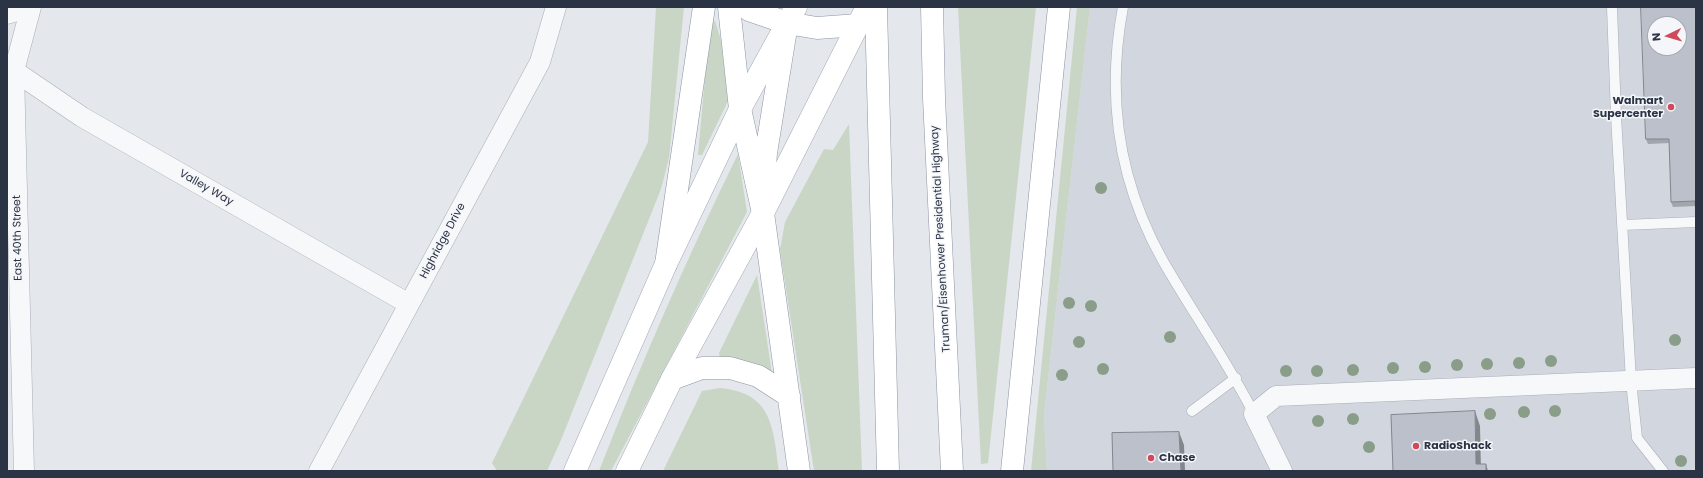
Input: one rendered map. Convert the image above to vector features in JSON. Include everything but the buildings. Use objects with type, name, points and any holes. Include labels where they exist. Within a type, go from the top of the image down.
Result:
[{"type":"main road","points":[[666,264],[704,7]]},
{"type":"main road","points":[[729,7],[740,109],[763,212],[800,471]]},
{"type":"main road","points":[[747,7],[749,10],[791,15],[817,28],[863,16]]},
{"type":"main road","points":[[876,7],[888,471]]},
{"type":"main road","name":"Truman/Eisenhower Presidential Highway","points":[[932,7],[934,98],[952,471]]},
{"type":"main road","points":[[1012,471],[1059,7]]},
{"type":"main road","points":[[575,471],[666,264],[740,109],[791,15]]},
{"type":"main road","points":[[763,212],[766,153],[791,15]]},
{"type":"main road","points":[[627,471],[672,379],[763,212],[863,16]]},
{"type":"main road","points":[[672,379],[702,368],[730,368],[758,376],[789,396]]},
{"type":"street","points":[[7,14],[31,7]]},
{"type":"street","name":"East 40th Street","points":[[24,471],[11,69],[31,7]]},
{"type":"street","name":"Highridge Drive","points":[[318,471],[540,62],[556,7]]},
{"type":"street","name":"Valley Way","points":[[11,69],[82,117],[409,304]]},
{"type":"street","points":[[1282,471],[1254,414],[1276,396],[1696,378]]},
{"type":"lane","points":[[1123,7],[1115,74],[1115,100],[1119,137],[1135,198],[1149,234],[1160,254],[1236,378],[1254,414]]},
{"type":"lane","points":[[1612,7],[1631,381],[1637,438],[1663,471]]},
{"type":"lane","points":[[1623,225],[1696,222]]},
{"type":"lane","points":[[1192,411],[1236,378]]},
{"type":"shaded area","points":[[1090,7],[1696,7],[1696,471],[1047,471],[1044,415]]},
{"type":"green space","points":[[656,7],[684,7],[669,158],[661,189],[561,440],[547,471],[497,471],[492,463],[648,142]]},
{"type":"green space","points":[[958,7],[1036,7],[988,463],[981,464]]},
{"type":"green space","points":[[1077,7],[1090,7],[1044,415],[1047,471],[1031,471]]},
{"type":"green space","points":[[715,21],[721,40],[728,101],[702,155],[698,155],[710,22]]},
{"type":"green space","points":[[849,124],[862,471],[814,471],[780,250],[785,222],[824,149],[833,150]]},
{"type":"green space","points":[[738,154],[747,212],[611,471],[599,471],[665,311]]},
{"type":"green space","points":[[757,275],[773,380],[720,359],[719,353]]},
{"type":"green space","points":[[720,388],[738,391],[751,397],[760,405],[767,415],[772,427],[779,471],[663,471],[702,391]]},
{"type":"place","name":"Walmart Supercenter","points":[[1671,107]]},
{"type":"place","name":"RadioShack","points":[[1416,446]]},
{"type":"place","name":"Chase","points":[[1151,458]]}]
